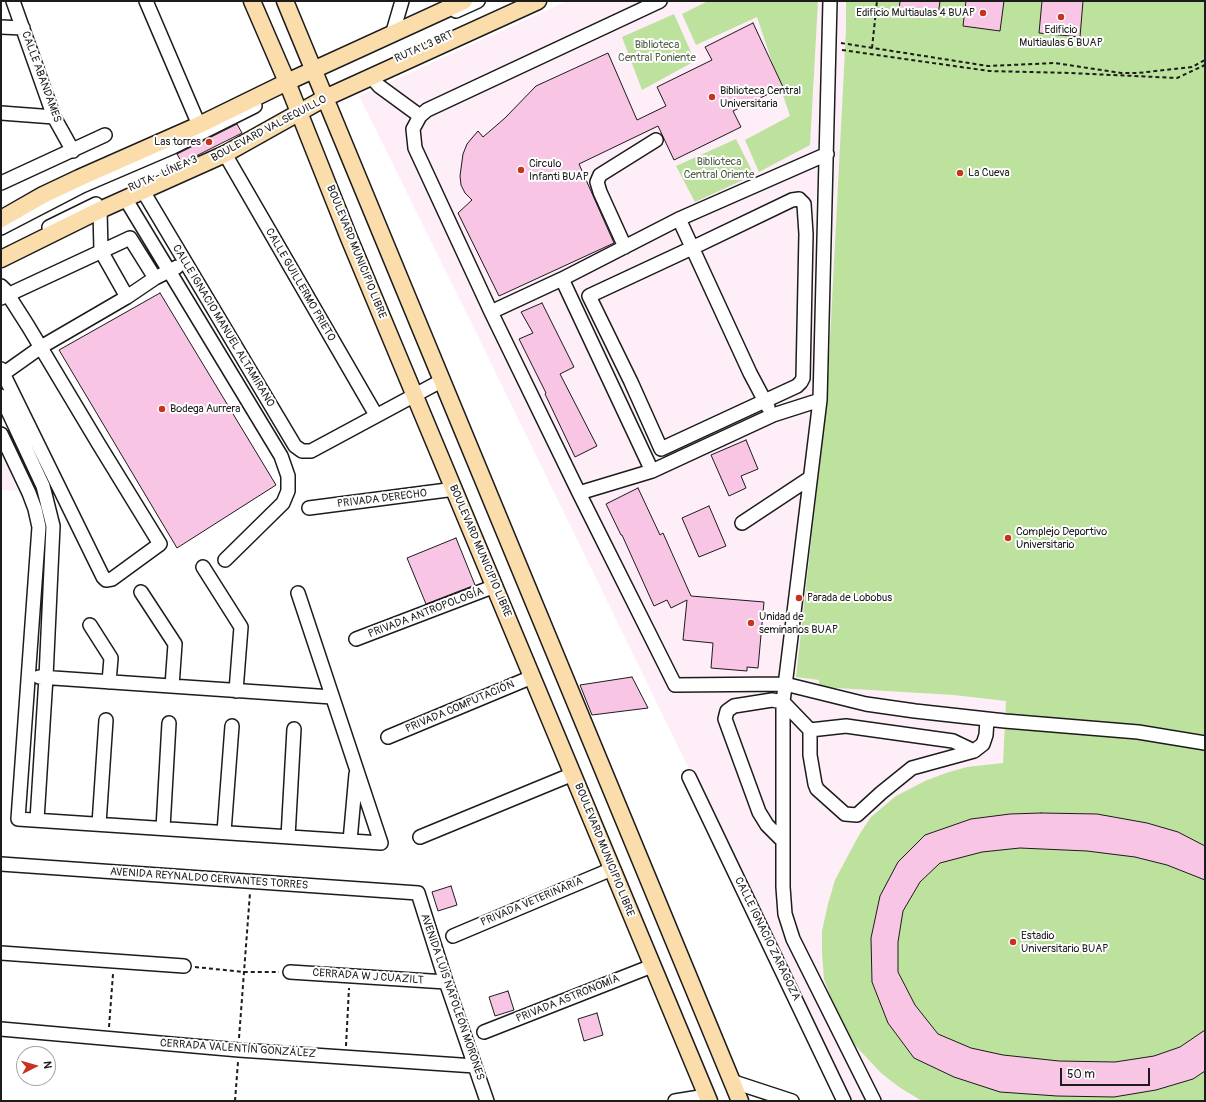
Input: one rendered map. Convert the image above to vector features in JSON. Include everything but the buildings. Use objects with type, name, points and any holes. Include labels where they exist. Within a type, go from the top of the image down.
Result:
[{"type":"main road","name":"BOULEVARD MUNICIPIO LIBRE","points":[[252,1],[298,110],[349,238],[496,586],[572,774],[708,1098]]},
{"type":"main road","points":[[285,1],[740,1101]]},
{"type":"main road","points":[[1,219],[44,195],[79,178],[288,86],[464,1]]},
{"type":"main road","name":"BOULEVARD VALSEQUILLO","points":[[1,259],[125,198],[225,154],[324,95],[371,77],[538,1]]},
{"type":"street","name":"CALLE ABANDAMES","points":[[13,1],[54,118],[73,151]]},
{"type":"street","points":[[146,1],[199,125]]},
{"type":"street","points":[[392,35],[402,1]]},
{"type":"street","points":[[315,73],[478,1]]},
{"type":"street","name":"RUTA L3 BRT","points":[[324,95],[524,1]]},
{"type":"street","points":[[660,1],[427,110],[420,116],[413,129],[415,148],[491,312],[675,685],[785,684],[866,704],[915,711],[987,719],[1138,732],[1205,743]]},
{"type":"street","points":[[830,1],[820,400],[783,702],[783,887],[785,907],[793,939],[874,1101]]},
{"type":"street","points":[[1,27],[23,28]]},
{"type":"street","points":[[371,77],[380,86],[420,116]]},
{"type":"street","points":[[1,228],[82,186],[194,137],[288,86]]},
{"type":"street","name":"RUTA - LÍNEA 3","points":[[1,252],[74,214],[223,148],[298,110]]},
{"type":"street","points":[[1,113],[54,118]]},
{"type":"street","points":[[1,183],[106,135]]},
{"type":"street","points":[[624,247],[597,182],[600,175],[656,140]]},
{"type":"street","name":"CALLE GUILLERMO PRIETO","points":[[225,154],[376,415]]},
{"type":"street","points":[[491,312],[562,279],[679,219],[827,154]]},
{"type":"street","name":"CALLE IGNACIO MANUEL ALTAMIRANO","points":[[143,191],[295,446],[302,451],[310,451],[376,415]]},
{"type":"street","points":[[125,198],[281,456],[288,476],[288,491],[283,503],[225,560]]},
{"type":"street","points":[[799,199],[804,204],[806,234],[803,378],[797,386],[764,400],[661,448],[589,296],[792,200],[799,199]]},
{"type":"street","points":[[100,210],[101,251],[127,297]]},
{"type":"street","points":[[679,219],[741,355],[773,415]]},
{"type":"street","points":[[155,278],[130,238],[3,293],[41,347],[160,544],[112,579],[106,580],[103,577],[2,372],[41,347],[127,297],[155,278],[169,270],[186,264]]},
{"type":"street","points":[[562,279],[652,471]]},
{"type":"street","points":[[376,415],[441,381]]},
{"type":"street","points":[[2,400],[43,486],[54,526],[37,820]]},
{"type":"street","points":[[579,493],[652,471],[773,415],[820,400]]},
{"type":"street","points":[[1,434],[29,493],[35,509],[39,527],[18,819],[381,843],[298,593]]},
{"type":"street","points":[[742,523],[810,478]]},
{"type":"street","name":"PRIVADA DERECHO","points":[[309,508],[455,489]]},
{"type":"street","points":[[39,527],[54,526]]},
{"type":"street","points":[[203,567],[241,628],[236,691]]},
{"type":"street","name":"PRIVADA ANTROPOLOGÍA","points":[[356,639],[496,586]]},
{"type":"street","points":[[141,592],[174,644],[172,686]]},
{"type":"street","points":[[90,624],[111,658],[109,682]]},
{"type":"street","points":[[29,676],[332,697]]},
{"type":"street","name":"PRIVADA COMPUTACIÓN","points":[[388,737],[532,677]]},
{"type":"street","points":[[782,840],[767,825],[759,812],[725,719],[727,711],[734,706],[772,700],[783,702],[810,730],[810,756],[813,776],[817,789],[845,814],[857,815],[912,768],[974,751],[983,744],[986,735],[987,719]]},
{"type":"street","points":[[99,824],[106,720]]},
{"type":"street","points":[[163,828],[169,723]]},
{"type":"street","points":[[224,832],[232,726]]},
{"type":"street","points":[[810,730],[846,726],[953,741],[974,751]]},
{"type":"street","points":[[288,837],[294,729]]},
{"type":"street","points":[[350,841],[356,768]]},
{"type":"street","points":[[420,837],[572,774]]},
{"type":"street","name":"CALLE IGNACIO ZARAGOZA","points":[[689,777],[844,1101]]},
{"type":"street","name":"AVENIDA REYNALDO CERVANTES TORRES","points":[[1,864],[418,893]]},
{"type":"street","name":"PRIVADA VETERINARIA","points":[[453,936],[612,869]]},
{"type":"street","name":"AVENIDA LUIS NAPOLEÓN MORONES","points":[[418,893],[446,982],[487,1101]]},
{"type":"street","points":[[1,953],[184,966]]},
{"type":"street","name":"PRIVADA ASTRONOMÍA","points":[[484,1032],[652,966]]},
{"type":"street","name":"CERRADA W J CUAZILT","points":[[290,972],[446,982]]},
{"type":"street","name":"CERRADA VALENTÍN GONZÁLEZ","points":[[1,1029],[239,1050],[475,1066]]},
{"type":"street","points":[[731,1082],[792,1101]]},
{"type":"street","points":[[675,1101],[708,1098]]},
{"type":"path","points":[[872,48],[877,1]]},
{"type":"path","points":[[829,44],[872,48],[988,66],[1055,63],[1120,73],[1138,73],[1192,67],[1205,60]]},
{"type":"path","points":[[829,44],[989,71],[1177,78],[1205,65]]},
{"type":"path","points":[[235,1101],[251,882]]},
{"type":"path","points":[[108,1038],[114,961]]},
{"type":"path","points":[[184,966],[244,972],[290,972]]},
{"type":"path","points":[[345,1057],[349,976]]},
{"type":"shaded area","points":[[567,1],[1205,1],[1205,1101],[851,1101],[359,96]]},
{"type":"shaded area","points":[[1,451],[18,491],[1,490]]},
{"type":"green space","points":[[708,1],[818,1],[810,145],[759,172],[745,140],[790,116],[757,17],[696,45],[682,14]]},
{"type":"green space","name":"Complejo Deportivo Universitario","points":[[846,1],[1205,1],[1205,1101],[922,1101],[899,1087],[881,1073],[853,1043],[833,1004],[824,979],[822,931],[828,904],[835,880],[859,835],[871,817],[896,796],[925,781],[967,767],[1003,763],[1006,701],[954,695],[819,687],[819,680],[796,677],[827,398],[846,30]]},
{"type":"green space","name":"Biblioteca Central Poniente","points":[[674,14],[695,61],[642,90],[622,37]]},
{"type":"green space","name":"Biblioteca Central Oriente","points":[[736,139],[754,175],[695,202],[676,166]]},
{"type":"place","name":"Edificio Multiaulas 4 BUAP","points":[[983,13]]},
{"type":"place","name":"Edificio Multiaulas 6 BUAP","points":[[1061,17]]},
{"type":"place","name":"Biblioteca Central Universitaria","points":[[712,97]]},
{"type":"place","name":"Las torres","points":[[209,142]]},
{"type":"place","name":"Circulo Infanti BUAP","points":[[521,170]]},
{"type":"place","name":"La Cueva","points":[[960,173]]},
{"type":"place","name":"Bodega Aurrera","points":[[162,409]]},
{"type":"place","name":"Complejo Deportivo Universitario","points":[[1008,538]]},
{"type":"place","name":"Parada de Lobobus","points":[[799,598]]},
{"type":"place","name":"Unidad de seminarios BUAP","points":[[751,623]]},
{"type":"place","name":"Estadio Universitario BUAP","points":[[1013,942]]}]
